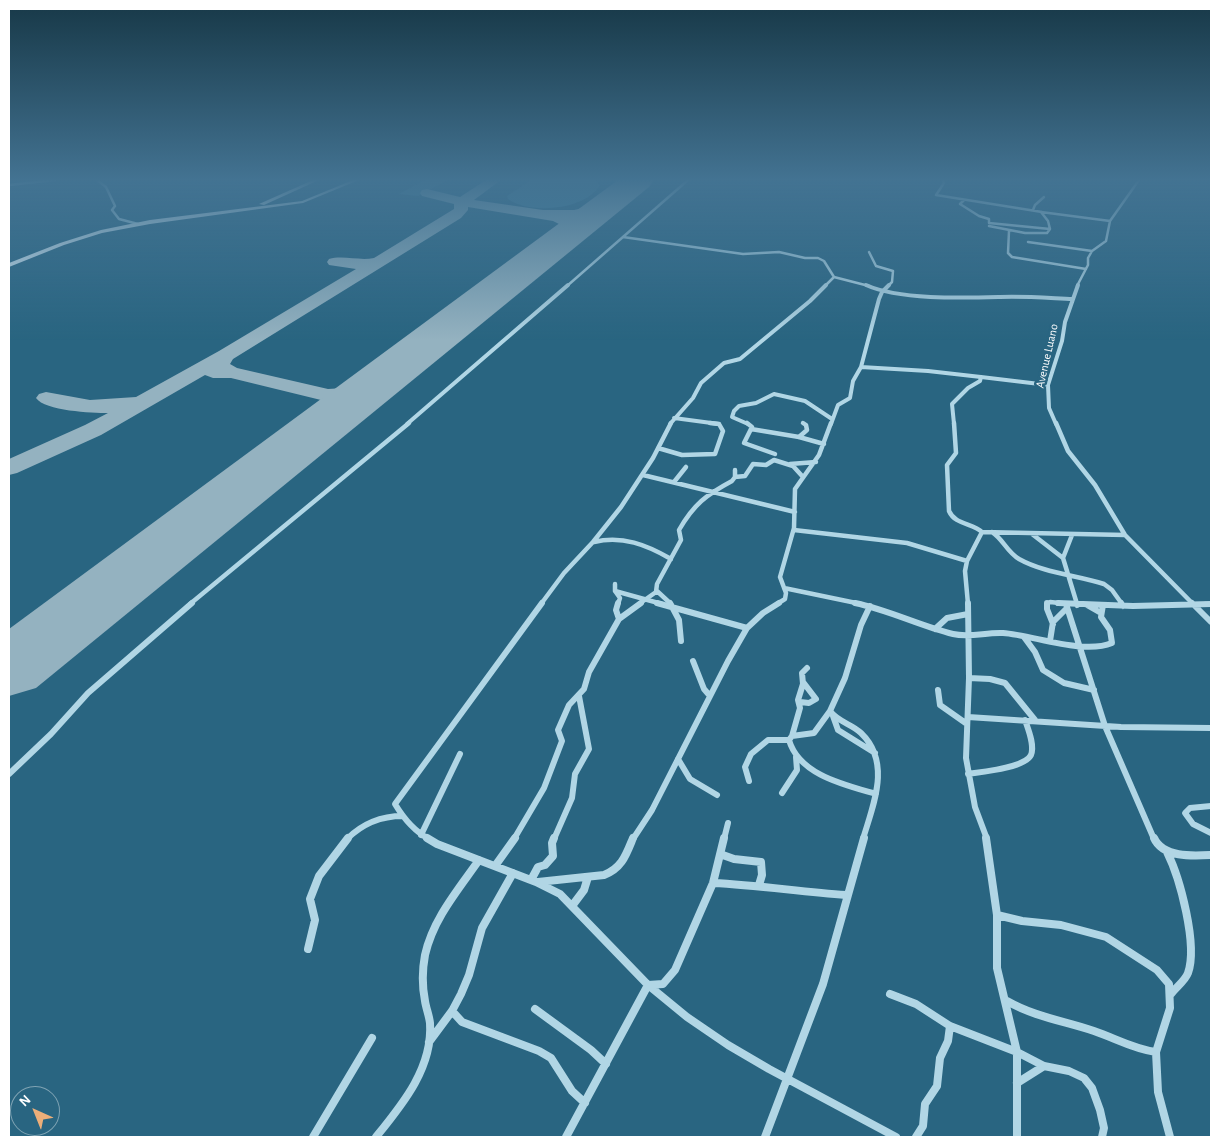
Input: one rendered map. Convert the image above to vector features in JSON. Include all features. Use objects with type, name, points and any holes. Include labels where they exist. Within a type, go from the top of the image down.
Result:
[{"type":"main road","points":[[9,264],[62,244],[102,233]]},
{"type":"street","points":[[9,774],[96,687],[218,580],[337,484],[627,233]]},
{"type":"street","points":[[1009,233],[1007,243],[1008,253],[1015,258],[1086,269]]},
{"type":"street","name":"Avenue Luano","points":[[1108,233],[1106,241],[1092,251],[1088,258],[1086,269],[1073,300],[1048,384],[1049,408],[1068,451],[1095,485],[1125,535],[1194,605],[1209,617],[1211,622]]},
{"type":"street","points":[[623,237],[743,254],[776,252],[805,258],[818,258],[824,261],[828,270],[833,273],[834,278]]},
{"type":"street","points":[[1028,242],[1092,251]]},
{"type":"street","points":[[534,881],[588,878],[612,872],[622,864],[634,836],[652,810],[747,628],[763,613],[785,599],[787,595],[780,578],[787,546],[794,530],[795,489],[816,462],[838,405],[850,398],[853,381],[861,367],[882,292],[892,282],[892,272],[874,265],[871,262],[869,252]]},
{"type":"street","points":[[834,278],[862,283],[882,292],[976,299],[1000,296],[1073,300]]},
{"type":"street","points":[[834,278],[810,301],[754,348],[740,359],[724,363],[701,383],[693,398],[673,418],[643,475],[593,542],[564,573],[395,804],[403,816],[421,835],[437,844],[534,881],[560,894],[648,986],[687,1017],[728,1045],[896,1137]]},
{"type":"street","points":[[861,367],[928,371],[1048,384]]},
{"type":"street","points":[[981,377],[980,381],[968,388],[952,404],[956,453],[947,465],[950,479],[949,511],[951,516],[964,524],[977,527],[982,532],[1125,535]]},
{"type":"street","points":[[751,429],[750,425],[746,422],[733,418],[732,413],[744,403],[756,403],[775,394],[809,403],[825,416],[832,419]]},
{"type":"street","points":[[658,448],[682,455],[715,454],[723,431],[719,424],[673,418]]},
{"type":"street","points":[[799,437],[807,430],[806,425],[803,423]]},
{"type":"street","points":[[751,429],[799,437],[824,444]]},
{"type":"street","points":[[751,429],[744,443],[775,454]]},
{"type":"street","points":[[735,477],[746,476],[755,464],[766,465],[774,460],[790,464],[816,462]]},
{"type":"street","points":[[790,464],[803,477]]},
{"type":"street","points":[[674,482],[686,467]]},
{"type":"street","points":[[657,591],[656,584],[680,540],[678,534],[682,523],[702,498],[730,483],[735,477],[735,470]]},
{"type":"street","points":[[643,475],[795,512]]},
{"type":"street","points":[[794,530],[908,543],[967,561]]},
{"type":"street","points":[[982,532],[967,561],[965,571],[970,678],[966,758],[975,807],[986,840],[997,915],[998,968],[1011,1016],[1017,1052],[1017,1137]]},
{"type":"street","points":[[991,532],[1001,538],[1003,544],[1011,553],[1027,562],[1104,584],[1112,590],[1123,606]]},
{"type":"street","points":[[1028,533],[1041,540],[1063,558],[1076,604]]},
{"type":"street","points":[[1063,558],[1072,535]]},
{"type":"street","points":[[593,542],[608,540],[641,544],[671,559]]},
{"type":"street","points":[[615,584],[615,591],[620,598],[616,610],[619,619]]},
{"type":"street","points":[[784,588],[870,606],[954,634],[1002,633],[1069,645],[1079,643],[1103,646],[1112,643],[1110,630],[1101,617],[1103,605]]},
{"type":"street","points":[[615,591],[747,628]]},
{"type":"street","points":[[495,866],[521,829],[533,804],[544,788],[554,756],[562,741],[558,730],[560,725],[569,705],[584,689],[591,667],[619,619],[630,609],[647,600],[649,596],[657,591]]},
{"type":"street","points":[[657,591],[662,593],[672,607],[681,625],[681,641]]},
{"type":"street","points":[[1053,624],[1048,613],[1047,603],[1052,601],[1067,606],[1076,604],[1123,606],[1211,604]]},
{"type":"street","points":[[1087,605],[1101,613]]},
{"type":"street","points":[[749,781],[745,767],[752,754],[768,740],[810,735],[832,713],[861,625],[870,606]]},
{"type":"street","points":[[1050,641],[1053,624],[1067,606]]},
{"type":"street","points":[[1067,606],[1104,726],[1136,794],[1151,835],[1173,862],[1182,898],[1191,955],[1188,973],[1171,994]]},
{"type":"street","points":[[935,629],[947,618],[968,614]]},
{"type":"street","points":[[1024,637],[1035,652],[1043,670],[1068,684],[1094,690]]},
{"type":"street","points":[[693,661],[701,677],[703,689],[710,696]]},
{"type":"street","points":[[800,702],[812,702],[816,699],[804,682],[802,673],[807,668]]},
{"type":"street","points":[[970,678],[990,679],[1005,684],[1035,720]]},
{"type":"street","points":[[804,682],[798,698],[800,702],[797,722],[790,738],[791,750],[796,757],[841,784],[876,794]]},
{"type":"street","points":[[938,690],[940,705],[968,720],[1035,720],[1104,726],[1211,728]]},
{"type":"street","points":[[534,881],[538,867],[545,865],[553,856],[552,843],[572,798],[575,774],[589,749],[586,721],[581,711],[579,696]]},
{"type":"street","points":[[832,713],[838,730],[876,754]]},
{"type":"street","points":[[765,1137],[823,984],[846,895],[876,794],[880,771],[876,754],[862,732],[832,713]]},
{"type":"street","points":[[968,774],[1020,764],[1029,758],[1032,750],[1025,720]]},
{"type":"street","points":[[421,835],[460,754]]},
{"type":"street","points":[[782,793],[797,770],[796,757]]},
{"type":"street","points":[[678,760],[690,779],[717,795]]},
{"type":"street","points":[[1211,806],[1190,808],[1185,812],[1193,824],[1211,833]]},
{"type":"street","points":[[308,949],[315,920],[310,899],[319,876],[341,846],[357,829],[383,819],[403,816]]},
{"type":"street","points":[[648,986],[663,984],[672,974],[713,883],[728,823]]},
{"type":"street","points":[[1166,852],[1188,856],[1211,855]]},
{"type":"street","points":[[720,854],[734,859],[761,862],[762,875],[759,885]]},
{"type":"street","points":[[376,1137],[396,1113],[422,1072],[430,1024],[423,996],[422,982],[429,940],[444,910],[478,860]]},
{"type":"street","points":[[428,1043],[452,1011],[469,975],[482,928],[512,873]]},
{"type":"street","points":[[572,906],[584,890],[588,878]]},
{"type":"street","points":[[713,883],[759,885],[814,893],[846,895]]},
{"type":"street","points":[[997,915],[1022,921],[1061,925],[1106,937],[1157,970],[1169,984],[1171,994],[1170,1008],[1156,1052],[1158,1092],[1170,1137]]},
{"type":"street","points":[[566,1137],[648,986]]},
{"type":"street","points":[[890,994],[916,1004],[950,1026],[1017,1052],[1044,1066],[1069,1071],[1090,1083],[1103,1121],[1102,1137]]},
{"type":"street","points":[[1007,1001],[1026,1012],[1087,1029],[1142,1050],[1156,1052]]},
{"type":"street","points":[[535,1009],[591,1050],[606,1064]]},
{"type":"street","points":[[452,1011],[462,1022],[539,1051],[551,1058],[572,1091],[585,1103]]},
{"type":"street","points":[[916,1137],[923,1126],[925,1104],[937,1086],[940,1058],[948,1040],[950,1026]]},
{"type":"street","points":[[313,1137],[372,1038]]},
{"type":"street","points":[[1017,1082],[1044,1066]]},
{"type":"taxiway","points":[[226,355],[426,233]]},
{"type":"taxiway","points":[[335,262],[362,265],[378,262]]},
{"type":"taxiway","points":[[9,468],[93,430],[226,355]]},
{"type":"taxiway","points":[[226,355],[220,364],[221,368],[231,372]]},
{"type":"taxiway","points":[[213,372],[231,372]]},
{"type":"taxiway","points":[[231,372],[328,395]]},
{"type":"taxiway","points":[[328,395],[345,394],[371,387]]},
{"type":"taxiway","points":[[328,395],[338,403],[336,414]]},
{"type":"taxiway","points":[[46,398],[90,406],[133,403]]},
{"type":"runway","points":[[9,668],[569,233]]}]
